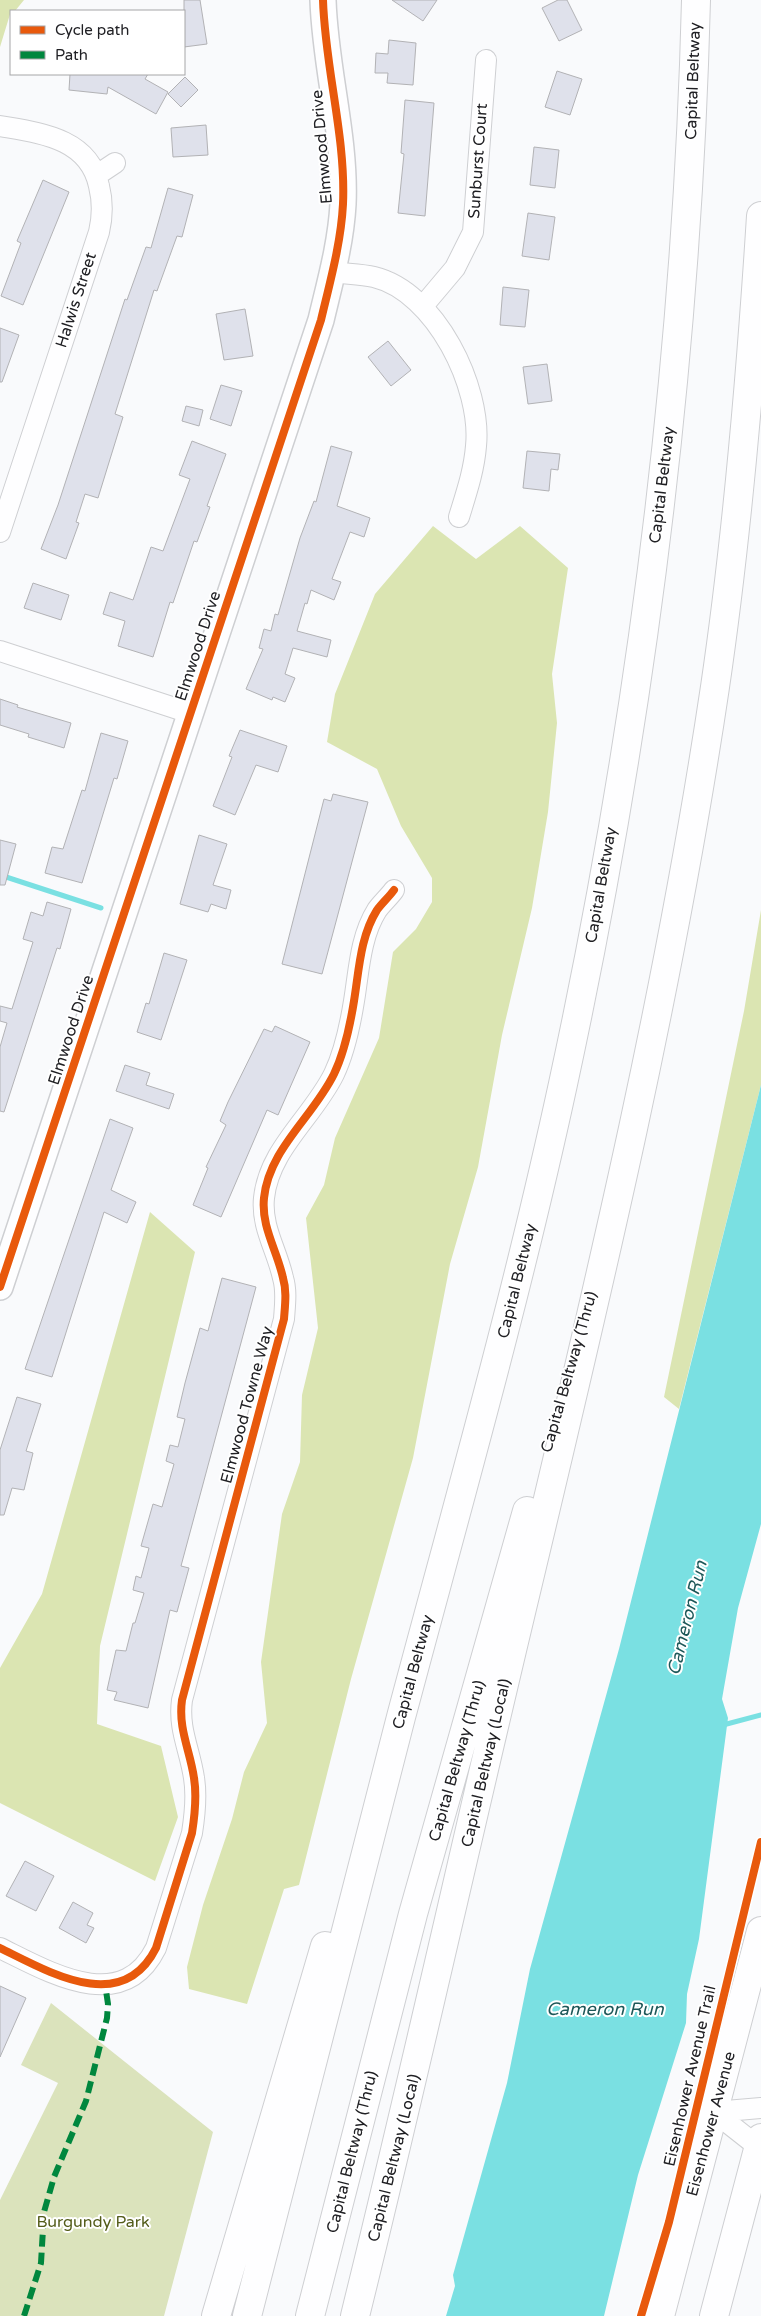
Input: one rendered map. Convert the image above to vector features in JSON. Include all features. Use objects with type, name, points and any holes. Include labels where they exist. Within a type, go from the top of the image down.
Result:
[{"type":"main road","name":"Capital Beltway","points":[[392,1751],[479,1431],[520,1271],[564,1083],[626,747],[654,550],[674,378],[688,206],[696,0]]},
{"type":"main road","points":[[616,1210],[672,934],[714,692],[728,593],[743,447],[761,216]]},
{"type":"main road","name":"Capital Beltway (Thru)","points":[[310,2316],[413,1914],[515,1553],[616,1210]]},
{"type":"main road","name":"Capital Beltway (Local)","points":[[356,2316],[443,1953],[481,1781],[616,1210]]},
{"type":"main road","points":[[216,2316],[315,1974],[392,1751]]},
{"type":"main road","points":[[247,2316],[392,1751]]},
{"type":"main road","name":"Eisenhower Avenue","points":[[660,2316],[761,1931]]},
{"type":"main road","points":[[714,2316],[760,2145]]},
{"type":"street","name":"Elmwood Drive","points":[[0,1287],[320,320],[340,233],[343,182],[324,39],[323,0]]},
{"type":"street","name":"Sunburst Court","points":[[422,306],[455,268],[473,232],[486,60]]},
{"type":"street","name":"Halwis Street","points":[[0,126],[38,133],[66,142],[86,158],[97,175],[103,204],[102,219],[0,532]]},
{"type":"street","points":[[97,175],[115,163]]},
{"type":"street","points":[[332,272],[380,279],[399,289],[422,306],[456,355],[470,387],[475,415],[476,445],[472,476],[459,517]]},
{"type":"street","points":[[0,651],[190,713]]},
{"type":"street","name":"Elmwood Towne Way","points":[[0,1948],[51,1973],[96,1984],[112,1983],[139,1972],[148,1962],[156,1948],[192,1833],[195,1815],[194,1776],[180,1719],[182,1700],[284,1319],[286,1292],[264,1216],[266,1184],[271,1168],[279,1155],[313,1109],[335,1072],[349,1029],[359,961],[367,933],[377,910],[394,890]]},
{"type":"street","points":[[714,2112],[761,2108]]},
{"type":"street","points":[[714,2112],[760,2145]]},
{"type":"green space","points":[[0,0],[24,0],[16,10],[10,10],[0,47]]},
{"type":"green space","points":[[433,526],[476,559],[520,526],[568,568],[552,674],[557,723],[548,812],[532,908],[502,1035],[478,1167],[450,1264],[413,1458],[351,1679],[299,1885],[284,1889],[247,2004],[189,1989],[187,1967],[203,1905],[232,1819],[244,1772],[267,1723],[261,1662],[282,1514],[300,1462],[302,1395],[318,1328],[306,1218],[324,1185],[335,1138],[379,1038],[393,952],[416,929],[432,902],[432,878],[401,826],[377,769],[327,742],[335,694],[375,594]]},
{"type":"green space","points":[[761,910],[761,1085],[679,1409],[664,1397],[744,1011]]},
{"type":"green space","points":[[150,1212],[195,1252],[100,1646],[97,1724],[161,1746],[178,1817],[155,1881],[0,1803],[0,1668],[42,1594]]},
{"type":"green space","name":"Burgundy Park","points":[[51,2003],[213,2132],[164,2316],[0,2316],[0,2200],[58,2083],[21,2065]]},
{"type":"water","name":"Cameron Run","points":[[761,1085],[761,1524],[738,1608],[722,1699],[728,1718],[699,1939],[687,1994],[686,2023],[638,2175],[604,2316],[446,2316],[455,2286],[453,2275],[507,2083],[530,1969],[619,1649]]},
{"type":"building","points":[[184,0],[200,0],[207,44],[185,47]]},
{"type":"building","points":[[392,0],[437,0],[423,21]]},
{"type":"building","points":[[558,0],[567,0],[582,30],[559,41],[542,8]]},
{"type":"building","points":[[389,40],[416,43],[413,85],[387,83],[388,73],[375,73],[376,53],[388,54]]},
{"type":"building","points":[[557,71],[582,79],[570,115],[545,107]]},
{"type":"building","points":[[70,75],[147,75],[145,79],[168,92],[156,114],[108,87],[107,94],[69,90]]},
{"type":"building","points":[[185,77],[198,90],[181,107],[168,94]]},
{"type":"building","points":[[405,100],[434,103],[425,216],[398,213],[404,154],[401,153]]},
{"type":"building","points":[[206,125],[208,155],[173,157],[171,128]]},
{"type":"building","points":[[534,147],[559,150],[555,188],[530,185]]},
{"type":"building","points":[[43,180],[69,192],[23,305],[1,296],[21,243],[17,241]]},
{"type":"building","points":[[168,188],[193,195],[182,237],[177,236],[157,291],[154,290],[115,414],[123,417],[98,498],[85,494],[76,522],[79,523],[66,559],[41,549],[58,505],[125,299],[127,300],[146,247],[151,248]]},
{"type":"building","points":[[528,213],[555,217],[549,260],[522,256]]},
{"type":"building","points":[[503,287],[529,290],[525,327],[500,325]]},
{"type":"building","points":[[245,309],[253,356],[224,360],[216,314]]},
{"type":"building","points":[[0,328],[19,335],[2,382],[0,382]]},
{"type":"building","points":[[388,341],[411,370],[391,386],[368,357]]},
{"type":"building","points":[[547,364],[552,401],[528,404],[523,367]]},
{"type":"building","points":[[221,385],[242,391],[231,426],[210,419]]},
{"type":"building","points":[[186,406],[203,410],[199,426],[182,421]]},
{"type":"building","points":[[192,441],[226,454],[207,506],[210,507],[197,542],[194,541],[173,603],[170,602],[153,657],[118,646],[125,621],[103,614],[110,592],[133,600],[151,547],[163,551],[190,479],[179,475]]},
{"type":"building","points":[[331,446],[352,452],[337,506],[370,518],[364,537],[350,532],[332,579],[341,582],[334,600],[311,590],[307,604],[305,603],[297,631],[331,640],[327,657],[293,648],[285,674],[295,678],[285,702],[273,697],[272,700],[246,689],[263,649],[259,648],[264,629],[271,631],[275,614],[278,615],[300,538],[314,501],[316,502]]},
{"type":"building","points":[[527,451],[560,454],[558,470],[551,469],[549,491],[523,488]]},
{"type":"building","points":[[33,583],[69,595],[61,620],[24,608]]},
{"type":"building","points":[[0,699],[18,705],[17,707],[71,723],[64,748],[28,737],[29,734],[0,725]]},
{"type":"building","points":[[240,730],[287,746],[278,772],[256,765],[235,815],[213,806],[232,757],[229,756]]},
{"type":"building","points":[[101,733],[128,741],[117,779],[114,778],[82,883],[45,873],[52,847],[63,849],[82,790],[85,791]]},
{"type":"building","points":[[333,794],[368,802],[322,974],[282,964],[324,799],[331,801]]},
{"type":"building","points":[[199,835],[227,844],[213,885],[231,890],[226,909],[211,904],[208,912],[180,904]]},
{"type":"building","points":[[0,840],[16,844],[5,885],[0,885]]},
{"type":"building","points":[[47,902],[71,909],[60,949],[57,948],[4,1112],[0,1111],[0,1047],[7,1023],[0,1021],[0,1006],[12,1009],[33,942],[23,939],[31,912],[43,916]]},
{"type":"building","points":[[164,953],[187,960],[161,1040],[137,1032],[146,1003],[149,1004]]},
{"type":"building","points":[[275,1026],[310,1042],[278,1115],[267,1110],[221,1217],[193,1205],[208,1168],[206,1167],[226,1125],[220,1121],[228,1102],[264,1029],[272,1032]]},
{"type":"building","points":[[125,1065],[150,1073],[146,1085],[174,1094],[169,1109],[116,1091]]},
{"type":"building","points":[[110,1119],[133,1128],[111,1190],[136,1202],[127,1223],[104,1212],[52,1377],[25,1369]]},
{"type":"building","points":[[222,1278],[256,1287],[181,1566],[189,1568],[177,1612],[170,1610],[148,1708],[114,1700],[117,1692],[107,1690],[116,1650],[126,1651],[133,1623],[135,1623],[144,1593],[133,1590],[136,1576],[141,1578],[149,1548],[141,1546],[153,1504],[162,1507],[174,1464],[166,1461],[170,1445],[178,1447],[185,1419],[177,1417],[185,1383],[200,1328],[208,1331]]},
{"type":"building","points":[[17,1397],[41,1404],[26,1451],[33,1453],[24,1490],[12,1488],[4,1515],[0,1515],[0,1450]]},
{"type":"building","points":[[25,1861],[54,1876],[36,1911],[6,1896]]},
{"type":"building","points":[[73,1902],[93,1913],[87,1925],[94,1928],[86,1943],[59,1928]]},
{"type":"building","points":[[0,1986],[26,1998],[0,2057]]},
{"type":"waterway","points":[[0,875],[101,908]]},
{"type":"waterway","points":[[723,1725],[761,1715]]},
{"type":"marked path","points":[[24,2316],[41,2263],[44,2212],[54,2177],[86,2101],[107,2018],[108,2004],[105,1984]]},
{"type":"cycle path","points":[[0,1287],[321,320],[338,248],[343,204],[339,128],[327,51],[323,0]]},
{"type":"cycle path","points":[[0,1948],[40,1968],[62,1976],[84,1982],[105,1984],[124,1980],[142,1969],[156,1948],[192,1833],[195,1812],[195,1785],[183,1730],[182,1700],[284,1319],[285,1288],[265,1219],[264,1198],[268,1180],[274,1164],[283,1149],[325,1090],[338,1065],[349,1029],[361,954],[367,931],[377,910],[394,890]]},
{"type":"cycle path","name":"Eisenhower Avenue Trail","points":[[641,2316],[669,2222],[761,1842]]}]
